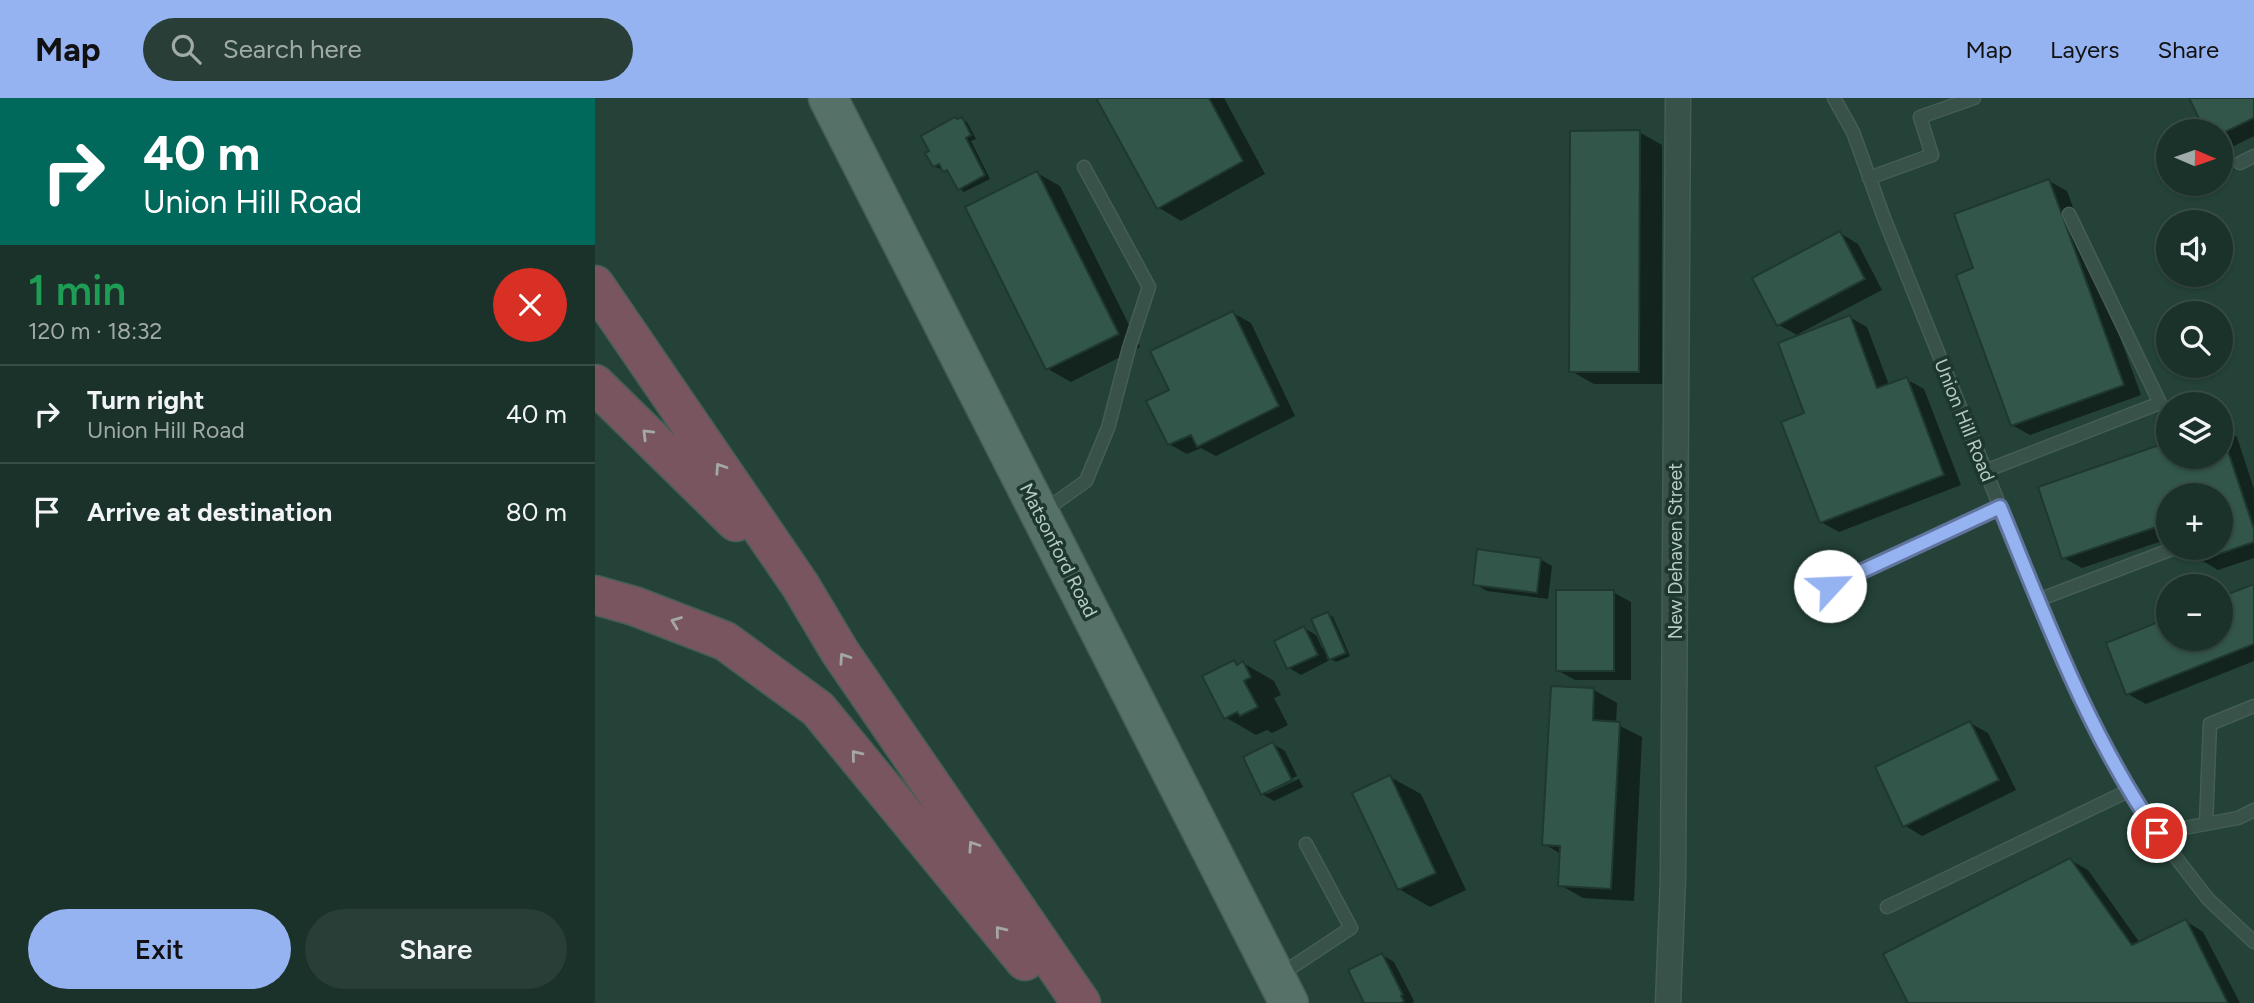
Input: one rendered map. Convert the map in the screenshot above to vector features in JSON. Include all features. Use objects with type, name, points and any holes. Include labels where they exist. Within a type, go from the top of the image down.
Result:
[{"type":"highway","points":[[595,285],[800,585],[840,652],[1081,1003]]},
{"type":"highway","points":[[595,384],[800,585]]},
{"type":"highway","points":[[595,595],[633,606],[725,641],[818,709],[1059,1003]]},
{"type":"main road","name":"Matsonford Road","points":[[828,98],[1283,990]]},
{"type":"street","name":"New Dehaven Street","points":[[1668,1003],[1673,865],[1678,98]]},
{"type":"lane","name":"Union Hill Road","points":[[1834,98],[1853,132],[2062,661],[2127,791],[2208,899],[2254,942]]},
{"type":"lane","points":[[1869,178],[1932,155],[1920,117],[1974,98]]},
{"type":"lane","points":[[2240,163],[2254,156]]},
{"type":"lane","points":[[1040,514],[1086,481],[1108,428],[1129,348],[1149,287],[1084,167]]},
{"type":"lane","points":[[1985,471],[2160,403],[2069,214]]},
{"type":"lane","points":[[1830,586],[2000,507]]},
{"type":"lane","points":[[2038,600],[2156,555]]},
{"type":"lane","points":[[2206,824],[2210,724],[2254,706]]},
{"type":"lane","points":[[1887,907],[2127,791]]},
{"type":"lane","points":[[2157,833],[2238,818],[2254,810]]},
{"type":"lane","points":[[1283,990],[1351,928],[1306,844]]},
{"type":"building","points":[[1096,98],[1209,98],[1243,161],[1157,209]]},
{"type":"building","points":[[2189,98],[2254,98],[2254,118],[2233,128],[2233,119],[2199,119]]},
{"type":"building","points":[[955,117],[962,117],[971,135],[966,138],[985,175],[958,190],[947,170],[943,172],[939,164],[933,167],[925,153],[929,151],[921,136]]},
{"type":"building","points":[[1640,130],[1639,372],[1569,372],[1570,131]]},
{"type":"building","points":[[1037,171],[1119,334],[1046,370],[965,207]]},
{"type":"building","points":[[2049,179],[2124,385],[2011,426],[1956,275],[1973,268],[1954,214]]},
{"type":"building","points":[[1840,231],[1865,279],[1777,326],[1752,278]]},
{"type":"building","points":[[1233,311],[1279,406],[1197,447],[1191,435],[1168,445],[1146,401],[1169,390],[1150,351]]},
{"type":"building","points":[[1850,315],[1877,388],[1907,377],[1944,475],[1820,523],[1781,422],[1804,413],[1778,343]]},
{"type":"building","points":[[2156,446],[2156,469],[2233,469],[2233,466],[2254,529],[2254,542],[2233,549],[2233,483],[2156,483],[2156,527],[2062,559],[2038,487]]},
{"type":"building","points":[[1477,549],[1541,558],[1537,593],[1473,585]]},
{"type":"building","points":[[2254,584],[2254,644],[2126,695],[2106,643],[2156,623],[2156,651],[2233,651],[2233,592]]},
{"type":"building","points":[[1556,590],[1614,590],[1614,671],[1556,671]]},
{"type":"building","points":[[1328,612],[1346,653],[1329,660],[1311,619]]},
{"type":"building","points":[[1304,626],[1318,655],[1287,669],[1274,641]]},
{"type":"building","points":[[1234,660],[1237,665],[1243,661],[1251,677],[1244,681],[1258,707],[1240,716],[1237,712],[1224,719],[1202,676]]},
{"type":"building","points":[[1551,686],[1594,688],[1593,720],[1620,722],[1611,889],[1558,886],[1560,846],[1542,845]]},
{"type":"building","points":[[1970,721],[1999,780],[1903,827],[1875,767]]},
{"type":"building","points":[[1273,742],[1292,780],[1261,795],[1243,757]]},
{"type":"building","points":[[1390,775],[1436,873],[1398,890],[1352,793]]},
{"type":"building","points":[[2070,858],[2132,945],[2186,919],[2228,1003],[1908,1003],[1883,954]]},
{"type":"building","points":[[1382,953],[1403,995],[1401,996],[1404,1001],[1401,1003],[1364,1003],[1348,970]]},
{"type":"route","points":[[1830,586],[2000,507],[2062,661],[2127,791],[2157,833]]}]
